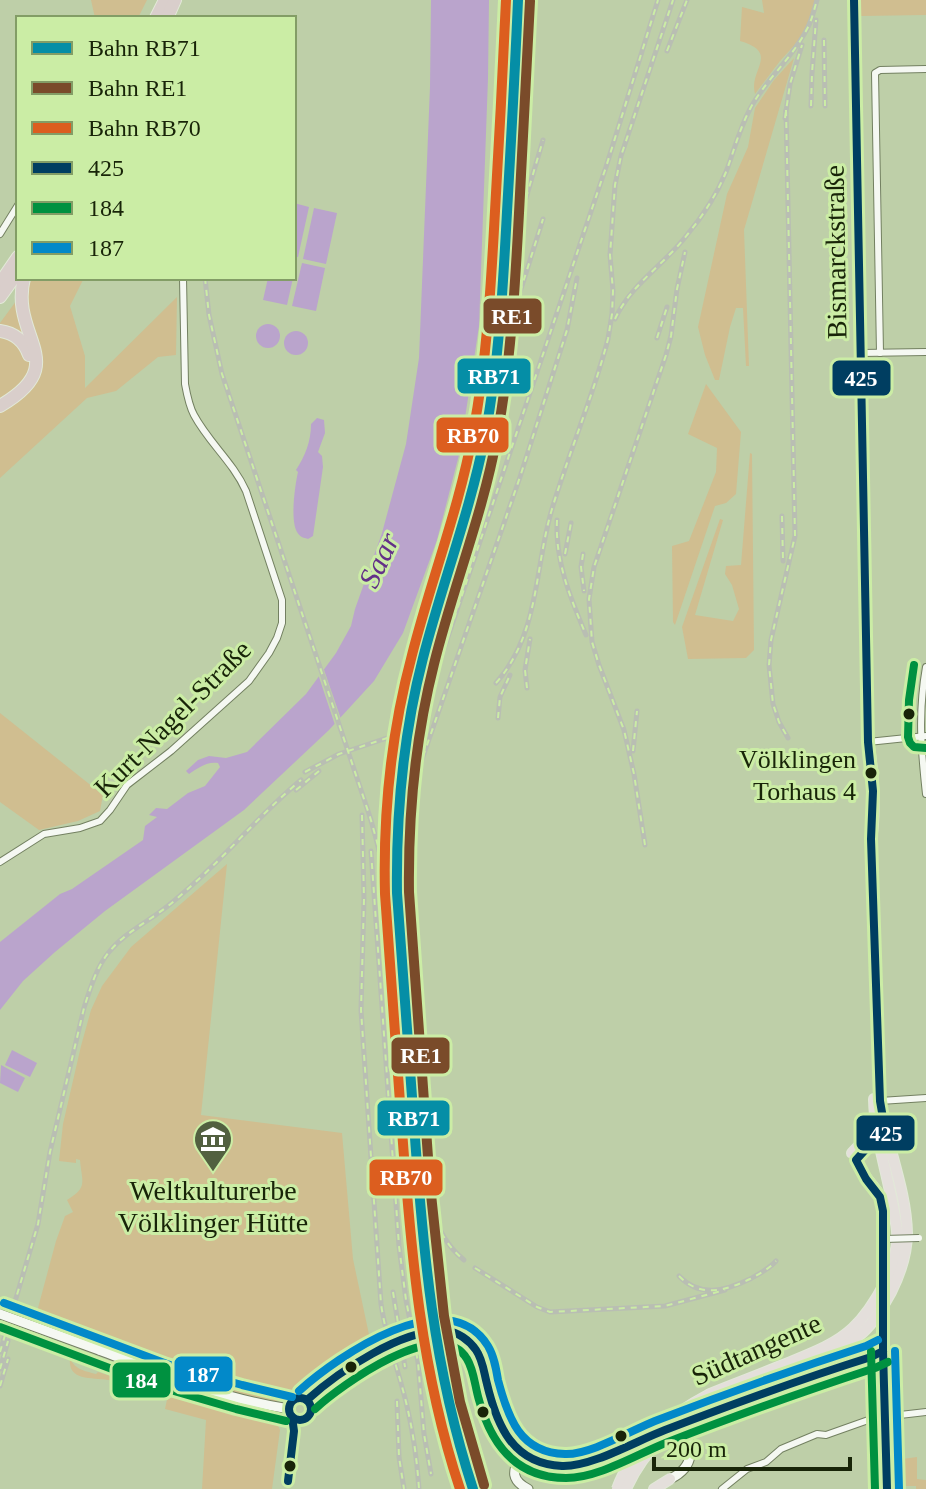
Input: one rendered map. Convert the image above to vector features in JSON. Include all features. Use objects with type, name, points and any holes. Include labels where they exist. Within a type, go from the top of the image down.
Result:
[{"type":"highway","points":[[0,283],[16,260]]},
{"type":"highway","points":[[0,297],[16,275]]},
{"type":"highway","points":[[0,406],[23,392],[37,368],[23,318],[24,280]]},
{"type":"highway","points":[[0,331],[21,340],[27,347],[30,365],[25,381],[0,398]]},
{"type":"main road","name":"Bismarckstraße","points":[[854,0],[868,742],[873,811],[871,839],[882,1141]]},
{"type":"main road","name":"Bismarckstraße","points":[[875,957],[872,1015],[875,1115],[882,1141]]},
{"type":"main road","points":[[864,1175],[854,1171],[850,1159],[853,1151],[871,1132],[875,1115]]},
{"type":"main road","points":[[882,1141],[858,1155],[856,1160],[880,1197],[884,1239],[887,1489]]},
{"type":"main road","name":"Südtangente","points":[[617,1489],[633,1457],[654,1432],[672,1417],[822,1348],[854,1327],[876,1300],[889,1275],[897,1234],[882,1141]]},
{"type":"main road","name":"Südtangente","points":[[626,1489],[642,1460],[660,1439],[712,1398],[806,1365],[841,1348],[866,1330],[897,1279],[907,1234],[899,1186],[882,1141]]},
{"type":"main road","points":[[864,1175],[863,1158],[870,1152],[875,1153],[890,1189]]},
{"type":"main road","points":[[0,1314],[163,1375],[289,1409]]},
{"type":"main road","points":[[444,1331],[466,1340],[479,1354],[501,1428],[520,1453],[548,1465],[564,1467],[588,1462],[780,1386],[883,1351]]},
{"type":"main road","points":[[307,1400],[320,1386],[372,1355]]},
{"type":"main road","points":[[301,1397],[307,1400],[311,1408],[305,1418],[291,1415],[290,1403],[294,1399],[301,1397]]},
{"type":"main road","points":[[654,1489],[688,1464],[690,1444],[683,1423]]},
{"type":"main road","points":[[520,1453],[515,1478],[528,1489]]},
{"type":"street","name":"Bismarckstraße","points":[[880,353],[875,73],[880,70],[926,69]]},
{"type":"street","points":[[0,234],[16,208]]},
{"type":"street","name":"Kurt-Nagel-Straße","points":[[0,862],[44,834],[93,824],[110,810],[127,785],[171,751],[249,681],[273,647],[282,623],[282,600],[246,491],[239,475],[193,414],[188,400],[184,366],[183,280]]},
{"type":"street","points":[[861,353],[926,352]]},
{"type":"street","points":[[926,667],[921,702],[926,794]]},
{"type":"street","points":[[868,742],[923,736]]},
{"type":"street","points":[[880,1101],[926,1098]]},
{"type":"street","points":[[884,1239],[923,1238]]},
{"type":"street","points":[[722,1489],[747,1469],[766,1462],[781,1449],[817,1434],[826,1435],[874,1418],[926,1412]]},
{"type":"shaded area","points":[[91,0],[147,0],[139,16],[95,16]]},
{"type":"shaded area","points":[[762,0],[815,0],[801,38],[755,94],[755,77],[761,57],[759,51],[740,41],[742,7],[764,13]]},
{"type":"shaded area","points":[[861,0],[926,0],[926,15],[861,16]]},
{"type":"shaded area","points":[[794,58],[744,230],[749,366],[746,366],[743,308],[736,308],[719,380],[715,380],[698,327],[727,194],[748,147],[755,108]]},
{"type":"shaded area","points":[[32,280],[83,280],[70,306],[85,356],[85,388],[177,297],[176,355],[158,357],[116,391],[87,398],[0,478],[0,323]]},
{"type":"shaded area","points":[[706,384],[741,432],[736,494],[726,503],[715,506],[675,625],[672,546],[689,541],[716,472],[717,448],[688,434]]},
{"type":"shaded area","points":[[750,453],[754,650],[746,658],[688,659],[682,627],[720,519],[723,520],[695,615],[733,621],[739,609],[732,585],[725,574],[726,566],[741,565]]},
{"type":"shaded area","points":[[0,713],[103,795],[100,811],[78,821],[39,830],[0,802]]},
{"type":"shaded area","name":"Weltkulturerbe Völklinger Hütte","points":[[227,864],[201,1115],[342,1133],[353,1259],[371,1344],[290,1394],[278,1397],[275,1418],[280,1430],[272,1489],[202,1489],[206,1420],[165,1409],[173,1371],[35,1319],[56,1241],[65,1216],[73,1212],[67,1200],[78,1192],[82,1184],[80,1160],[76,1159],[76,1163],[59,1161],[63,1124],[91,1010],[102,986],[131,947]]},
{"type":"shaded area","points":[[70,1357],[77,1367],[84,1370],[142,1386],[82,1377],[72,1371]]},
{"type":"shaded area","points":[[917,1457],[917,1479],[926,1480],[926,1489],[896,1486],[895,1460]]},
{"type":"water","name":"Saar","points":[[431,0],[489,0],[479,326],[460,451],[437,540],[403,633],[374,681],[329,730],[244,810],[105,911],[23,981],[0,1010],[0,942],[60,894],[143,840],[145,826],[157,817],[149,815],[156,808],[167,809],[188,793],[205,786],[220,767],[218,763],[210,763],[189,774],[186,771],[198,760],[209,756],[226,758],[247,752],[306,694],[351,626],[382,533],[406,444],[419,358]]},
{"type":"water","points":[[296,204],[309,207],[296,257]]},
{"type":"water","points":[[314,208],[337,213],[326,264],[303,259]]},
{"type":"water","points":[[302,263],[325,268],[316,311],[292,306]]},
{"type":"water","points":[[268,280],[293,280],[287,305],[263,300]]},
{"type":"water","points":[[268,324],[279,331],[280,336],[273,347],[268,348],[257,341],[256,336],[263,325]]},
{"type":"water","points":[[296,331],[304,335],[308,343],[304,351],[296,355],[288,351],[284,343],[288,335]]},
{"type":"water","points":[[317,418],[324,420],[325,433],[318,452],[322,456],[323,467],[313,536],[308,539],[302,537],[295,527],[296,470],[307,448],[311,424]]},
{"type":"water","points":[[12,1050],[37,1063],[30,1077],[5,1065]]},
{"type":"water","points":[[1,1065],[25,1078],[18,1092],[0,1083]]},
{"type":"pier","points":[[322,664],[342,722],[336,728],[317,671]]},
{"type":"tunnel","points":[[372,1355],[406,1338],[444,1331]]},
{"type":"railway","points":[[508,362],[528,0]]},
{"type":"railway","points":[[417,1092],[406,857],[407,810],[421,717],[606,167],[658,0]]},
{"type":"railway","points":[[496,683],[510,664],[528,622],[552,509],[608,339],[612,314],[610,255],[615,185],[621,156],[673,0]]},
{"type":"railway","points":[[667,51],[687,0]]},
{"type":"railway","points":[[615,319],[630,295],[678,246],[709,205],[726,172],[750,109],[801,40],[817,0]]},
{"type":"railway","points":[[811,106],[816,20]]},
{"type":"railway","points":[[824,40],[825,106]]},
{"type":"railway","points":[[785,118],[790,84],[802,45]]},
{"type":"railway","points":[[786,110],[795,536],[771,640],[769,665],[773,704],[788,738]]},
{"type":"railway","points":[[526,198],[543,140]]},
{"type":"railway","points":[[520,292],[543,219]]},
{"type":"railway","points":[[645,845],[624,730],[592,642],[589,599],[594,567],[666,355],[685,252]]},
{"type":"railway","points":[[419,768],[520,477],[567,330],[577,278]]},
{"type":"railway","points":[[205,280],[209,315],[222,374],[370,817],[385,876],[399,977],[428,1362],[438,1415],[461,1489]]},
{"type":"railway","points":[[657,338],[667,307]]},
{"type":"railway","points":[[483,500],[510,351]]},
{"type":"railway","points":[[782,516],[783,561]]},
{"type":"railway","points":[[557,520],[561,564],[586,635]]},
{"type":"railway","points":[[565,554],[571,523]]},
{"type":"railway","points":[[583,554],[584,591]]},
{"type":"railway","points":[[527,688],[525,670],[530,639]]},
{"type":"railway","points":[[498,718],[500,697],[510,675]]},
{"type":"railway","points":[[633,751],[637,711]]},
{"type":"railway","points":[[305,772],[339,754],[393,736]]},
{"type":"railway","points":[[296,790],[319,771]]},
{"type":"railway","points":[[0,1352],[38,1224],[50,1152],[84,1008],[100,965],[120,941],[182,894],[301,780]]},
{"type":"railway","points":[[362,815],[364,899],[361,1010],[381,1304],[411,1424],[419,1489]]},
{"type":"railway","points":[[371,851],[399,1246],[418,1362],[431,1474]]},
{"type":"railway","points":[[425,1079],[432,1206],[443,1235],[464,1260]]},
{"type":"railway","points":[[679,1276],[704,1290],[722,1289],[750,1279],[776,1261]]},
{"type":"railway","points":[[475,1268],[550,1312],[665,1306],[725,1290]]},
{"type":"railway","points":[[393,1292],[405,1367]]},
{"type":"railway","points":[[0,1369],[8,1341]]},
{"type":"railway","points":[[0,1386],[8,1359]]},
{"type":"railway","points":[[397,1401],[399,1457],[404,1489]]},
{"type":"rail line","name":"RB70","points":[[460,1489],[436,1401],[414,1267],[385,894],[385,833],[390,773],[405,684],[460,489],[478,406],[490,295],[506,0]]},
{"type":"rail line","name":"RB71","points":[[473,1489],[448,1398],[426,1263],[397,893],[398,834],[402,775],[416,687],[472,492],[490,408],[502,296],[518,0]]},
{"type":"rail line","name":"RE1","points":[[484,1485],[460,1402],[444,1316],[430,1185],[409,892],[410,834],[417,749],[427,692],[484,494],[502,408],[514,297],[530,1]]},
{"type":"transit line","name":"425","points":[[854,0],[868,742],[873,791],[871,839],[880,1101],[886,1135],[856,1160],[880,1197],[883,1211],[887,1489]]},
{"type":"transit line","name":"184","points":[[914,665],[908,737],[914,747],[926,748]]},
{"type":"transit line","name":"187","points":[[4,1303],[167,1364],[292,1397]]},
{"type":"transit line","name":"187","points":[[299,1391],[365,1344],[420,1322],[447,1320],[470,1328],[488,1346],[506,1407],[518,1431],[537,1447],[565,1454],[598,1447],[655,1421],[878,1340]]},
{"type":"transit line","name":"184","points":[[0,1327],[160,1387],[286,1421]]},
{"type":"transit line","name":"425","points":[[307,1400],[353,1365],[391,1344],[429,1332],[446,1331],[467,1340],[478,1354],[496,1414],[502,1428],[519,1450],[545,1464],[574,1465],[600,1458],[691,1420],[883,1351]]},
{"type":"transit line","name":"184","points":[[315,1409],[346,1385],[390,1358],[435,1344],[454,1347],[469,1363],[484,1416],[508,1456],[533,1472],[579,1477],[605,1470],[694,1432],[888,1362]]},
{"type":"transit line","name":"184","points":[[871,1351],[875,1489]]},
{"type":"transit line","name":"187","points":[[895,1351],[899,1489]]},
{"type":"transit line","name":"425","points":[[300,1398],[308,1401],[311,1409],[308,1417],[300,1420],[292,1417],[289,1409],[292,1401],[300,1398]]},
{"type":"transit line","name":"425","points":[[288,1481],[294,1431],[292,1417]]},
{"type":"place","name":"Völklingen Torhaus 4","points":[[871,773]]},
{"type":"place","name":"Weltkulturerbe Völklinger Hütte","points":[[213,1173]]}]
